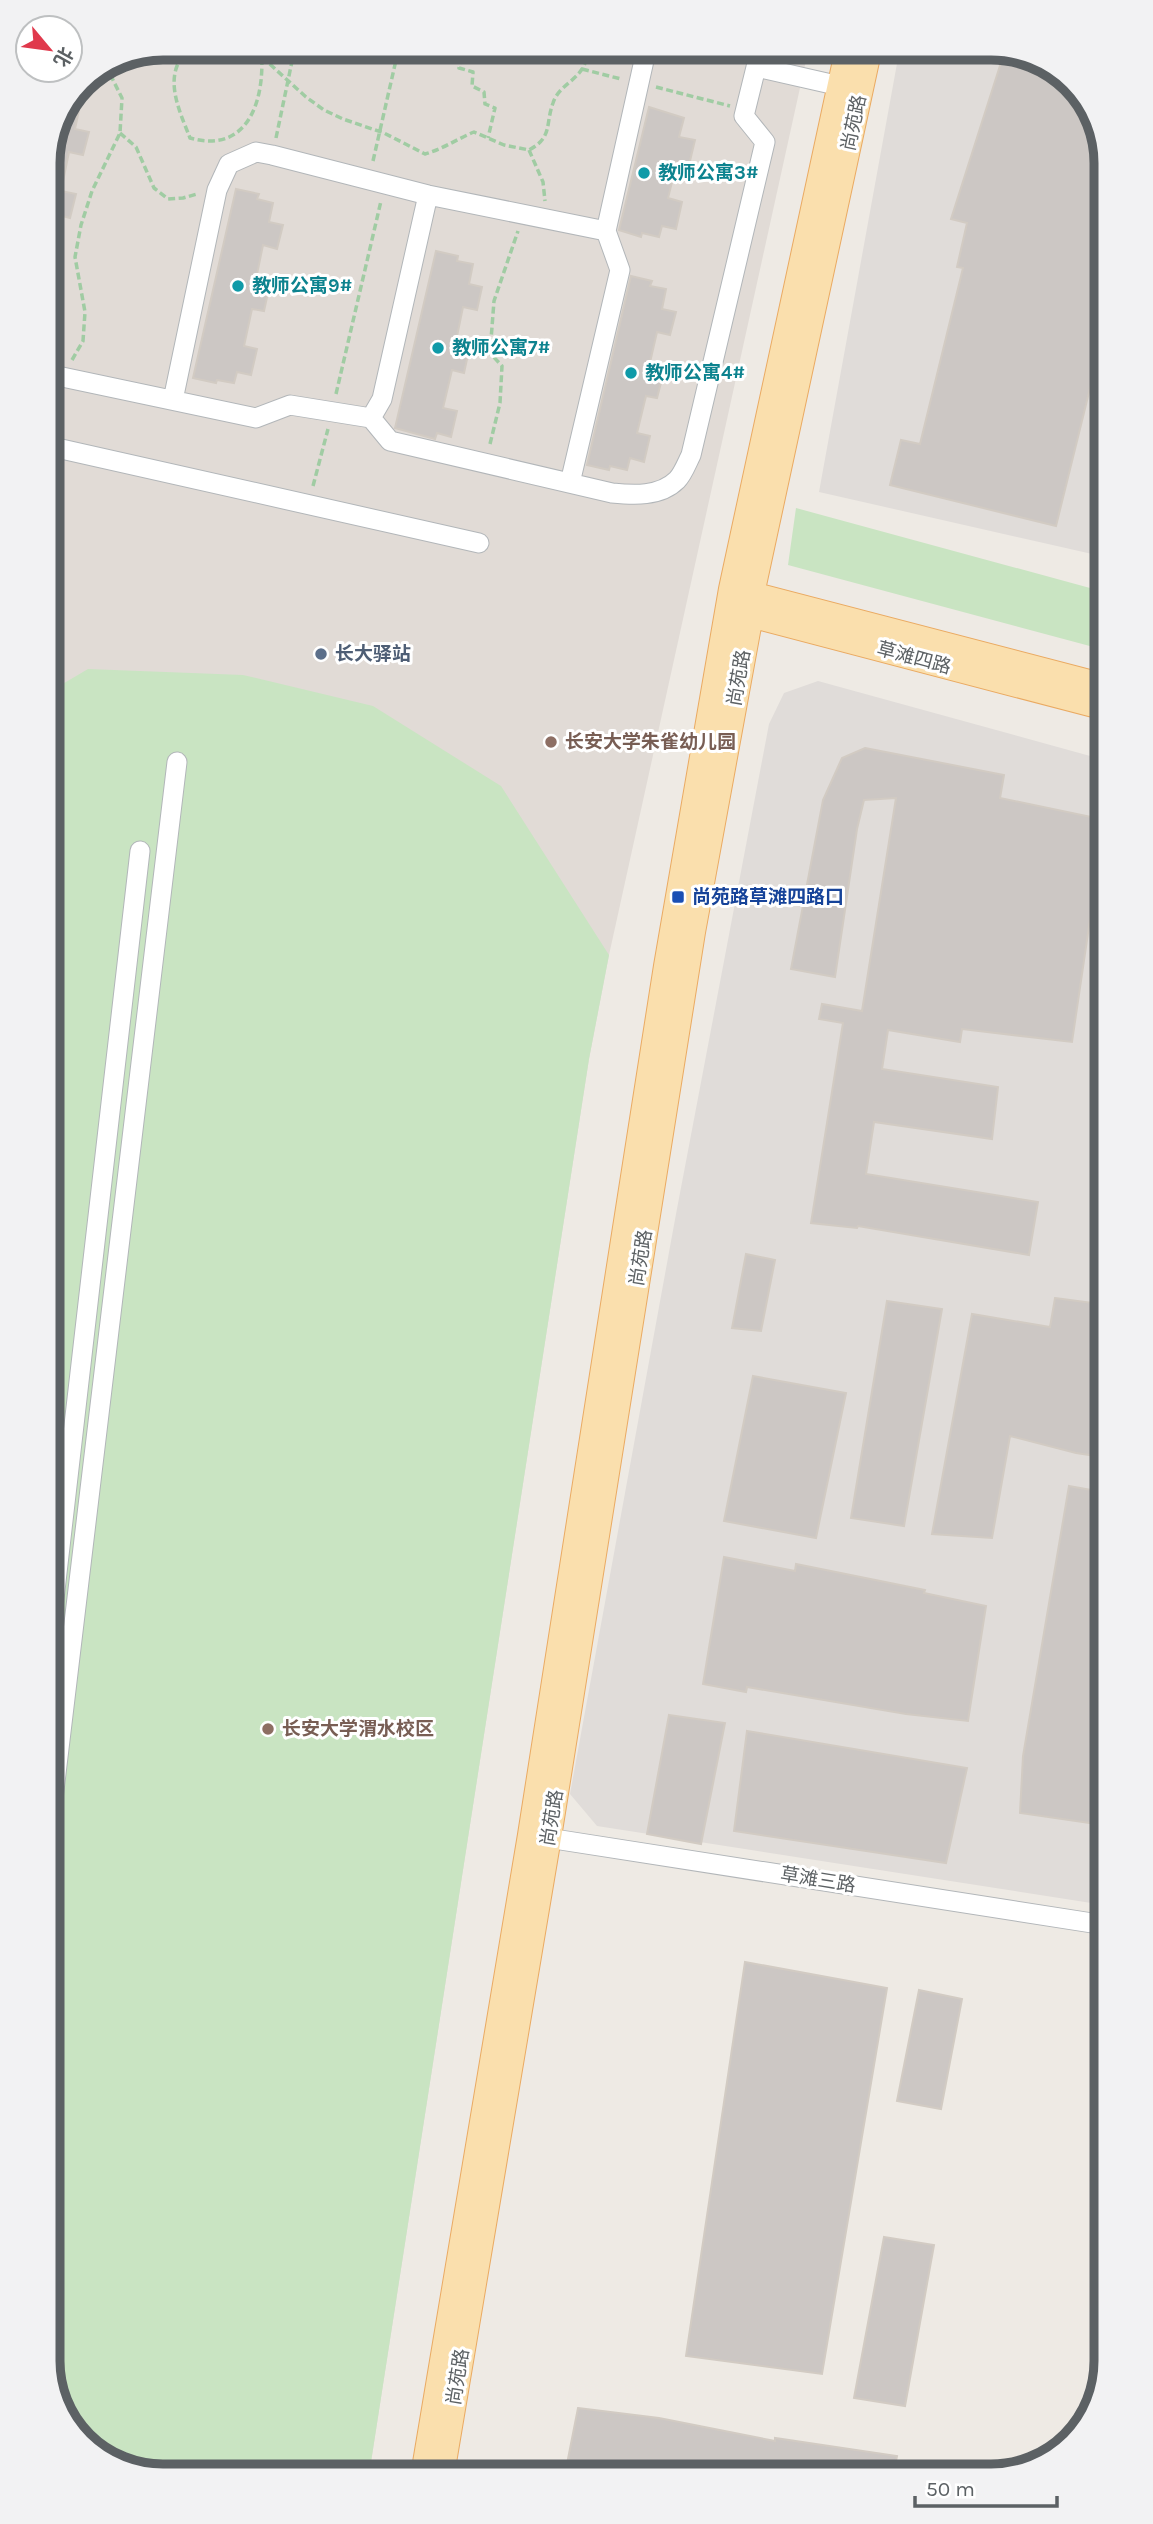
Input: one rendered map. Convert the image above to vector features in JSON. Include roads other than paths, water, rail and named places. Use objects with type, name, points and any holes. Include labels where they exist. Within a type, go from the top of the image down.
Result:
[{"type":"main road","name":"尚苑路","points":[[444,2464],[540,1836],[666,966],[845,60]]},
{"type":"main road","name":"尚苑路","points":[[740,602],[867,60]]},
{"type":"main road","name":"草滩四路","points":[[740,602],[1094,683]]},
{"type":"main road","name":"草滩四路","points":[[740,602],[1094,705]]},
{"type":"main road","name":"尚苑路","points":[[425,2464],[540,1836]]},
{"type":"street","points":[[570,483],[620,270],[606,231],[644,60]]},
{"type":"street","points":[[60,376],[256,418],[290,405],[371,418],[390,441],[612,493],[637,495],[661,491],[678,480],[691,455],[765,142],[744,116],[758,60]]},
{"type":"street","points":[[767,60],[840,86]]},
{"type":"street","points":[[173,400],[217,190],[229,164],[256,152],[428,195],[606,231]]},
{"type":"street","points":[[371,418],[382,399],[428,195]]},
{"type":"street","points":[[60,449],[479,543]]},
{"type":"street","points":[[60,1740],[177,762]]},
{"type":"street","points":[[60,1548],[140,850]]},
{"type":"street","name":"草滩三路","points":[[540,1836],[1094,1923]]},
{"type":"place","name":"教师公寓3#","points":[[644,173]]},
{"type":"place","name":"教师公寓9#","points":[[238,286]]},
{"type":"place","name":"教师公寓7#","points":[[438,348]]},
{"type":"place","name":"教师公寓4#","points":[[631,373]]},
{"type":"place","name":"长大驿站","points":[[321,654]]},
{"type":"place","name":"长安大学朱雀幼儿园","points":[[551,742]]},
{"type":"place","name":"尚苑路草滩四路口","points":[[678,897]]},
{"type":"place","name":"长安大学渭水校区","points":[[268,1729]]}]
